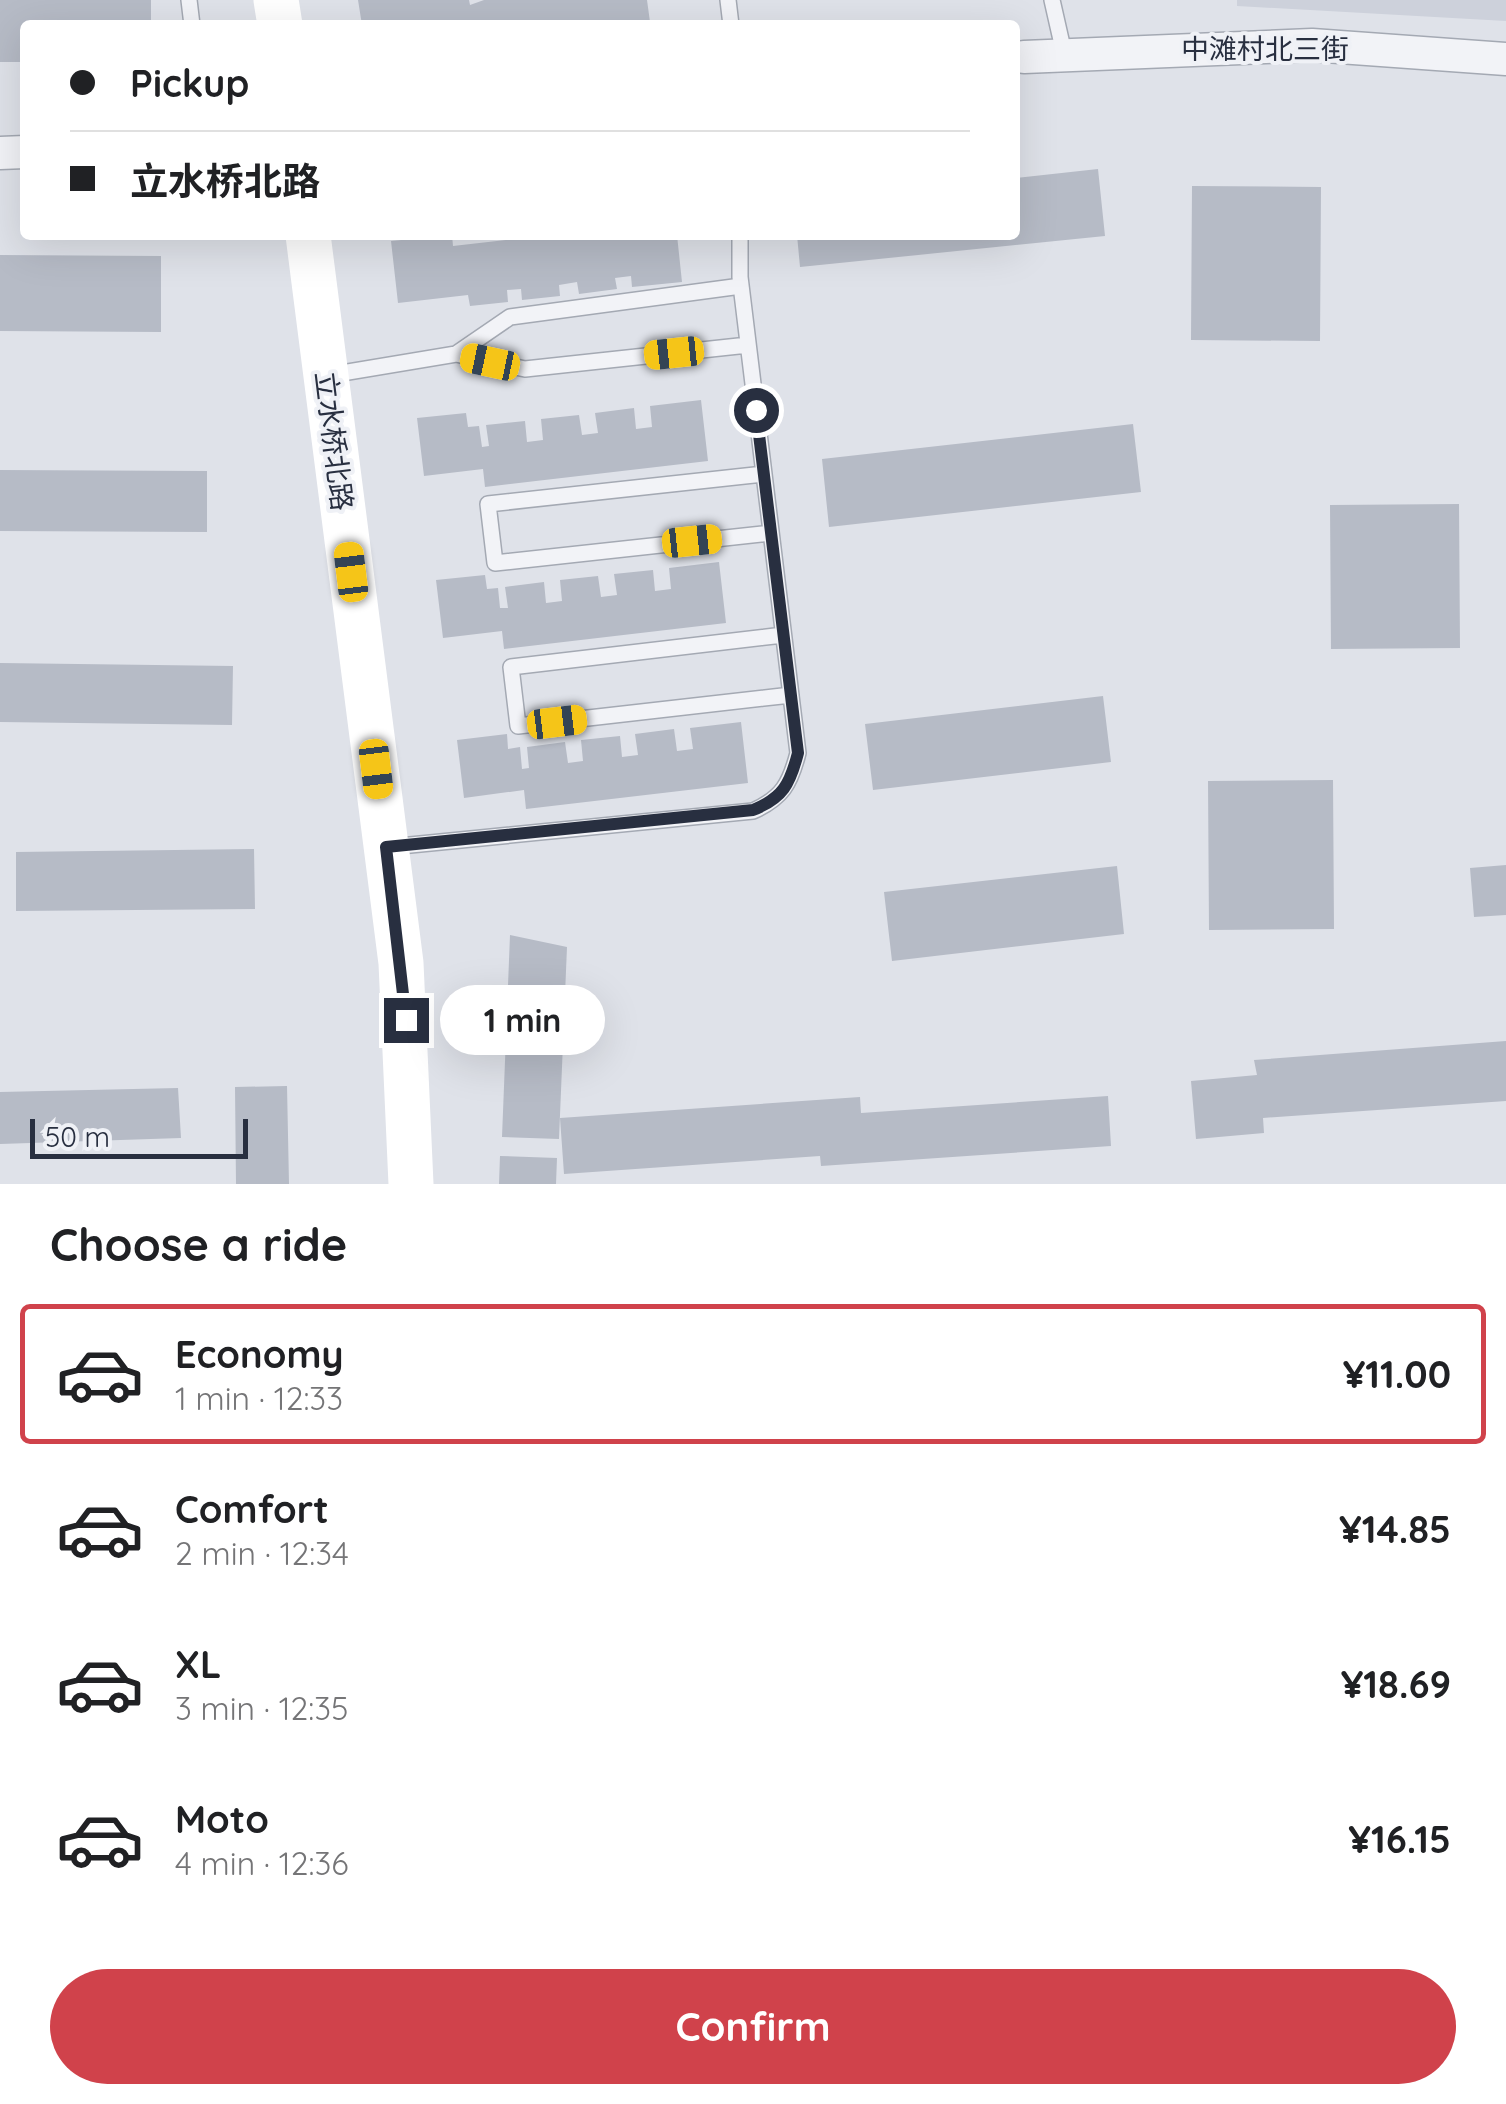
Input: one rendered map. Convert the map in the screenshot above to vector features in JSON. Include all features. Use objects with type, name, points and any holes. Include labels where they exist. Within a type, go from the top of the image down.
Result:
[{"type":"street","name":"中滩村北三街","points":[[1024,57],[1312,45],[1506,60]]},
{"type":"street","name":"立水桥北路","points":[[309,240],[386,847],[408,1049],[412,1184]]},
{"type":"lane","points":[[1052,0],[1064,53]]},
{"type":"lane","points":[[386,847],[753,810],[776,800],[791,782],[798,753],[741,286],[740,240]]},
{"type":"lane","points":[[456,354],[510,317],[741,286]]},
{"type":"lane","points":[[326,376],[456,354],[525,369],[748,346]]},
{"type":"lane","points":[[764,474],[488,504],[495,562],[771,532]]},
{"type":"lane","points":[[783,635],[511,667],[518,726],[791,694]]},
{"type":"shaded area","points":[[1237,0],[1506,0],[1506,21],[1237,6]]},
{"type":"building","points":[[0,0],[151,0],[151,20],[20,20],[20,62],[0,62]]},
{"type":"building","points":[[358,0],[469,0],[470,5],[484,0],[647,0],[650,20],[361,20]]},
{"type":"building","points":[[1098,169],[1105,236],[800,267],[797,240],[1020,240],[1020,177]]},
{"type":"building","points":[[1192,186],[1321,187],[1320,341],[1191,340]]},
{"type":"building","points":[[452,240],[453,246],[505,240],[678,240],[682,282],[632,287],[631,276],[615,278],[617,289],[579,294],[577,282],[559,285],[560,296],[522,300],[521,289],[507,290],[508,302],[470,306],[468,295],[398,303],[391,241]]},
{"type":"building","points":[[0,255],[161,256],[161,332],[0,331]]},
{"type":"building","points":[[701,400],[708,461],[485,487],[483,469],[424,476],[417,418],[466,413],[468,427],[479,426],[482,447],[489,446],[486,425],[525,421],[527,442],[543,440],[541,419],[579,415],[582,435],[598,433],[595,413],[634,408],[636,429],[652,427],[650,406]]},
{"type":"building","points":[[1133,424],[1141,492],[829,527],[822,459]]},
{"type":"building","points":[[0,470],[207,471],[207,532],[0,531]]},
{"type":"building","points":[[1459,504],[1460,648],[1331,649],[1330,505]]},
{"type":"building","points":[[719,562],[726,623],[504,649],[502,631],[443,638],[436,580],[485,575],[487,589],[498,588],[500,608],[508,608],[505,587],[544,582],[546,603],[562,601],[560,580],[598,576],[601,597],[617,595],[614,574],[653,570],[655,591],[671,589],[669,568]]},
{"type":"building","points":[[0,663],[233,666],[232,725],[0,722]]},
{"type":"building","points":[[1103,696],[1111,762],[873,790],[865,724]]},
{"type":"building","points":[[741,722],[748,783],[526,809],[524,790],[464,798],[457,740],[507,734],[508,749],[520,747],[522,769],[529,768],[527,747],[565,742],[568,763],[583,761],[581,740],[620,736],[622,757],[638,755],[635,734],[674,729],[677,751],[693,749],[690,728]]},
{"type":"building","points":[[1333,780],[1334,929],[1209,930],[1208,781]]},
{"type":"building","points":[[254,849],[255,909],[16,911],[16,852]]},
{"type":"building","points":[[1506,865],[1506,915],[1474,917],[1470,868]]},
{"type":"building","points":[[1117,866],[1124,934],[892,961],[884,892]]},
{"type":"building","points":[[510,935],[567,947],[559,1139],[502,1137]]},
{"type":"building","points":[[1506,1041],[1506,1101],[1263,1118],[1264,1133],[1196,1139],[1191,1081],[1257,1075],[1254,1060]]},
{"type":"building","points":[[287,1086],[289,1184],[236,1184],[235,1087]]},
{"type":"building","points":[[178,1088],[181,1138],[0,1144],[0,1092]]},
{"type":"building","points":[[1108,1096],[1111,1146],[821,1166],[820,1156],[564,1174],[560,1118],[860,1097],[861,1113]]},
{"type":"building","points":[[500,1156],[557,1158],[556,1184],[499,1184]]},
{"type":"route","points":[[406,1020],[386,847],[753,810],[776,800],[791,782],[798,753],[756,410]]}]
